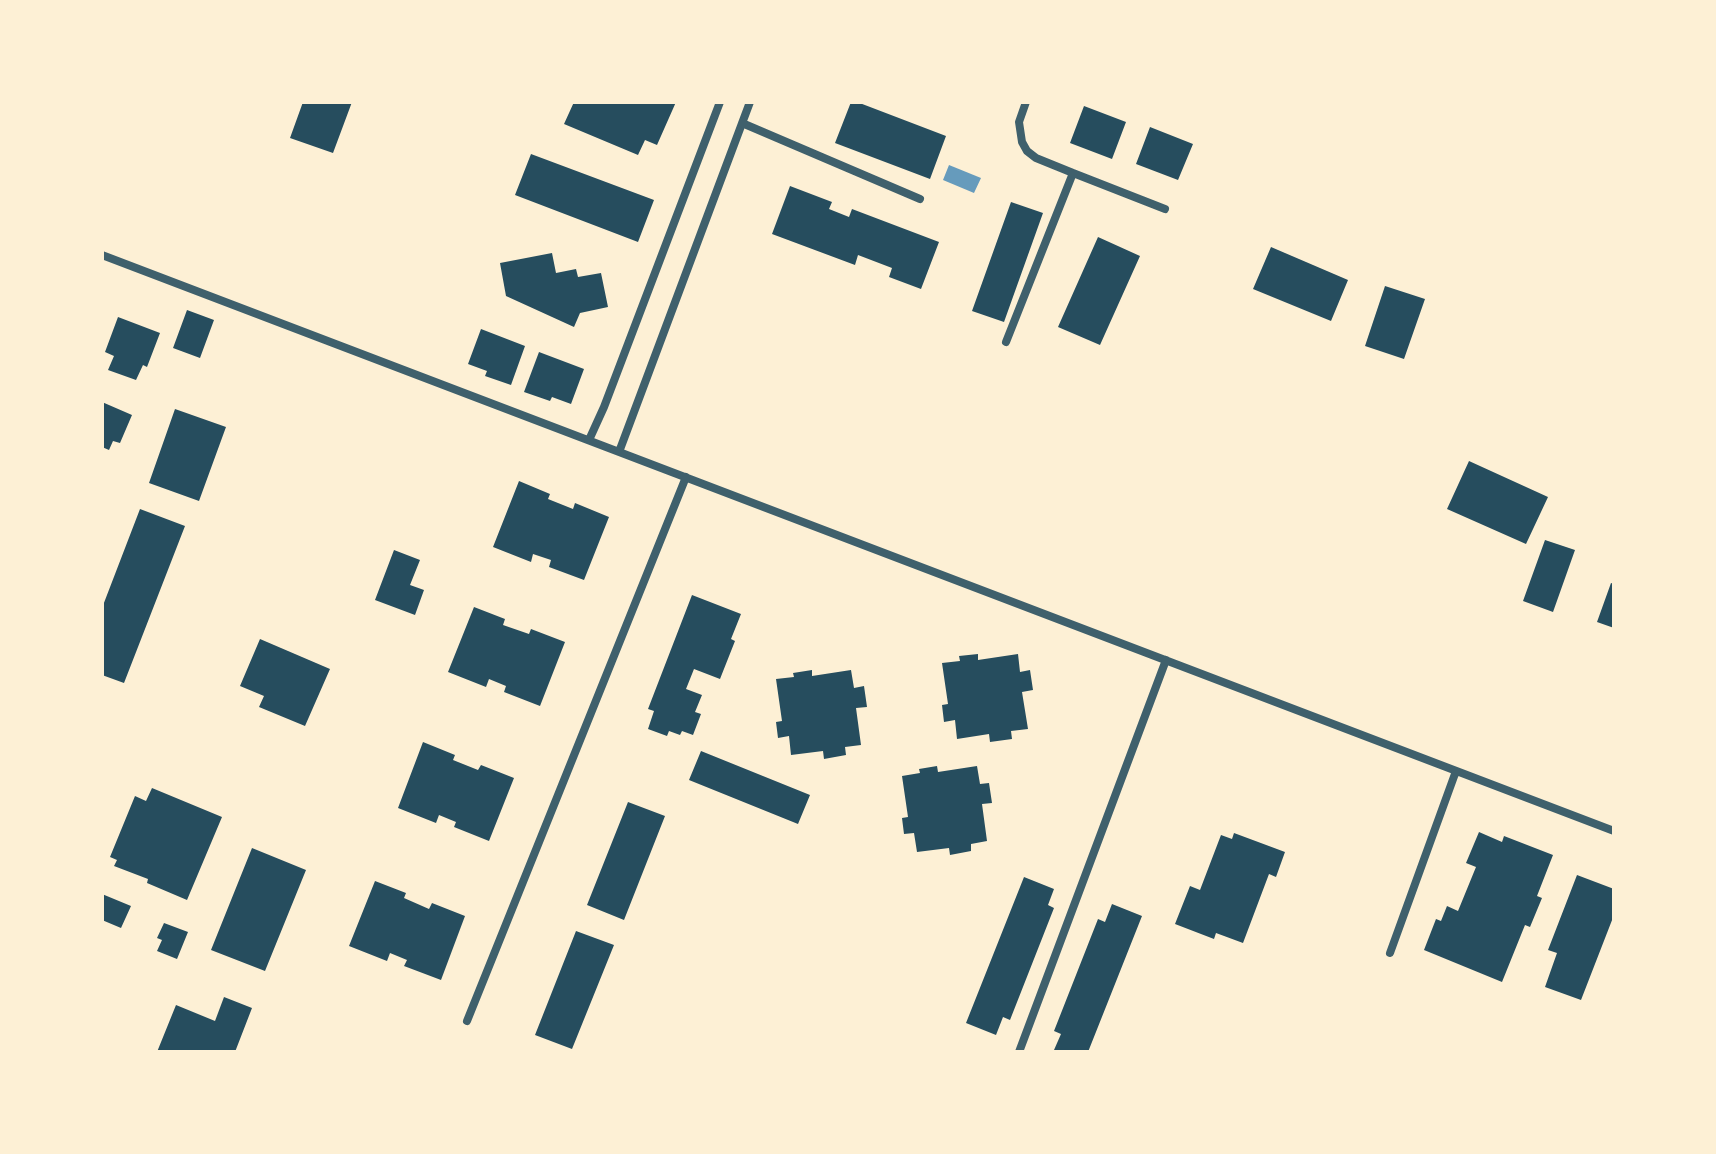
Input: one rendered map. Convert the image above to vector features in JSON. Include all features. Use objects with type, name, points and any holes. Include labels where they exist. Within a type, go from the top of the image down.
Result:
[{"type":"street","points":[[589,440],[720,102]]},
{"type":"street","points":[[619,452],[750,102]]},
{"type":"street","points":[[1026,102],[1019,122],[1022,142],[1036,158],[1165,209]]},
{"type":"street","points":[[742,123],[920,199]]},
{"type":"street","points":[[1006,342],[1073,173]]},
{"type":"street","points":[[102,255],[1614,831]]},
{"type":"street","points":[[467,1021],[686,477]]},
{"type":"street","points":[[1019,1052],[1166,660]]},
{"type":"street","points":[[1390,953],[1456,771]]},
{"type":"water","points":[[949,165],[981,178],[974,193],[943,180]]},
{"type":"building","points":[[303,102],[352,102],[333,153],[290,138]]},
{"type":"building","points":[[574,102],[676,102],[657,145],[645,140],[638,155],[564,124]]},
{"type":"building","points":[[851,102],[946,136],[930,179],[835,143]]},
{"type":"building","points":[[1084,106],[1126,122],[1112,159],[1070,143]]},
{"type":"building","points":[[1150,127],[1193,144],[1178,180],[1136,164]]},
{"type":"building","points":[[531,154],[654,200],[638,242],[515,195]]},
{"type":"building","points":[[790,186],[832,202],[829,209],[849,217],[852,209],[939,242],[921,289],[889,277],[892,268],[858,255],[855,265],[772,234]]},
{"type":"building","points":[[1011,202],[1043,213],[1004,322],[972,311]]},
{"type":"building","points":[[1098,237],[1140,256],[1100,345],[1058,327]]},
{"type":"building","points":[[1271,247],[1348,280],[1331,321],[1253,289]]},
{"type":"building","points":[[552,253],[556,273],[576,269],[578,277],[601,273],[608,307],[580,313],[574,327],[506,296],[500,263]]},
{"type":"building","points":[[1385,286],[1425,299],[1404,359],[1365,346]]},
{"type":"building","points":[[187,310],[214,320],[200,358],[173,348]]},
{"type":"building","points":[[118,317],[160,333],[147,367],[143,365],[136,380],[108,370],[114,356],[105,352]]},
{"type":"building","points":[[481,329],[525,346],[511,385],[485,376],[487,371],[468,364]]},
{"type":"building","points":[[539,352],[584,369],[571,404],[524,392]]},
{"type":"building","points":[[102,402],[132,415],[120,443],[113,441],[109,450],[102,447]]},
{"type":"building","points":[[175,409],[226,427],[199,501],[149,483]]},
{"type":"building","points":[[1469,461],[1548,497],[1526,544],[1447,509]]},
{"type":"building","points":[[519,481],[550,494],[548,499],[573,509],[575,503],[609,517],[584,580],[549,567],[551,560],[533,554],[531,562],[493,547]]},
{"type":"building","points":[[140,509],[185,526],[124,683],[102,675],[102,608]]},
{"type":"building","points":[[1545,540],[1575,550],[1553,612],[1523,601]]},
{"type":"building","points":[[394,550],[420,560],[410,585],[424,590],[415,615],[375,600]]},
{"type":"building","points":[[1611,583],[1614,584],[1614,628],[1597,622]]},
{"type":"building","points":[[692,595],[741,614],[731,639],[735,641],[720,679],[694,669],[686,689],[702,695],[695,712],[701,714],[693,735],[669,731],[667,736],[648,729],[654,711],[648,709]]},
{"type":"building","points":[[474,607],[505,619],[503,625],[529,634],[531,629],[565,642],[540,706],[504,692],[506,686],[489,679],[486,687],[448,672]]},
{"type":"building","points":[[260,639],[330,669],[305,726],[259,707],[264,696],[240,686]]},
{"type":"building","points":[[978,654],[978,660],[1018,654],[1020,672],[1030,670],[1033,690],[1022,692],[1028,729],[1011,731],[1012,739],[990,742],[989,734],[957,739],[955,720],[944,722],[942,705],[948,704],[942,663],[960,661],[959,656]]},
{"type":"building","points":[[812,670],[812,676],[851,670],[854,688],[864,686],[867,707],[856,708],[861,745],[845,747],[846,755],[824,759],[823,751],[791,755],[789,736],[778,738],[776,722],[782,721],[776,679],[794,677],[793,673]]},
{"type":"building","points":[[423,742],[455,755],[453,760],[478,770],[481,765],[514,778],[489,841],[454,827],[456,822],[439,815],[436,823],[398,808]]},
{"type":"building","points":[[701,751],[810,795],[798,824],[689,780]]},
{"type":"building","points":[[937,766],[938,772],[977,766],[980,784],[989,783],[992,803],[982,804],[987,841],[971,844],[971,851],[950,855],[949,848],[917,852],[914,833],[904,834],[902,818],[908,817],[902,776]]},
{"type":"building","points":[[152,788],[222,817],[187,900],[147,883],[148,879],[114,866],[117,860],[110,857],[135,796],[146,801]]},
{"type":"building","points":[[628,802],[665,816],[624,920],[587,905]]},
{"type":"building","points":[[1479,832],[1502,842],[1504,836],[1553,855],[1537,896],[1542,898],[1530,927],[1525,925],[1502,982],[1424,950],[1436,919],[1441,921],[1447,906],[1458,911],[1476,867],[1466,863]]},
{"type":"building","points":[[1234,833],[1285,852],[1276,877],[1269,874],[1243,943],[1216,933],[1214,939],[1175,924],[1190,886],[1200,890],[1221,835],[1232,839]]},
{"type":"building","points":[[252,848],[306,870],[265,971],[211,950]]},
{"type":"building","points":[[1577,875],[1614,889],[1614,915],[1581,1000],[1545,987],[1557,953],[1548,950]]},
{"type":"building","points":[[1024,877],[1054,889],[1048,905],[1054,908],[1010,1020],[1003,1017],[996,1035],[966,1023]]},
{"type":"building","points":[[375,881],[406,893],[404,898],[429,909],[432,903],[465,916],[441,980],[404,966],[407,960],[390,953],[387,961],[349,946]]},
{"type":"building","points":[[102,894],[131,906],[121,928],[102,920]]},
{"type":"building","points":[[1112,904],[1142,916],[1088,1052],[1059,1052],[1054,1050],[1061,1034],[1054,1031],[1098,919],[1105,922]]},
{"type":"building","points":[[164,923],[188,932],[177,959],[157,951],[162,940],[157,938]]},
{"type":"building","points":[[576,931],[614,945],[572,1049],[535,1035]]},
{"type":"building","points":[[224,997],[252,1008],[235,1052],[157,1052],[176,1005],[215,1021]]}]
